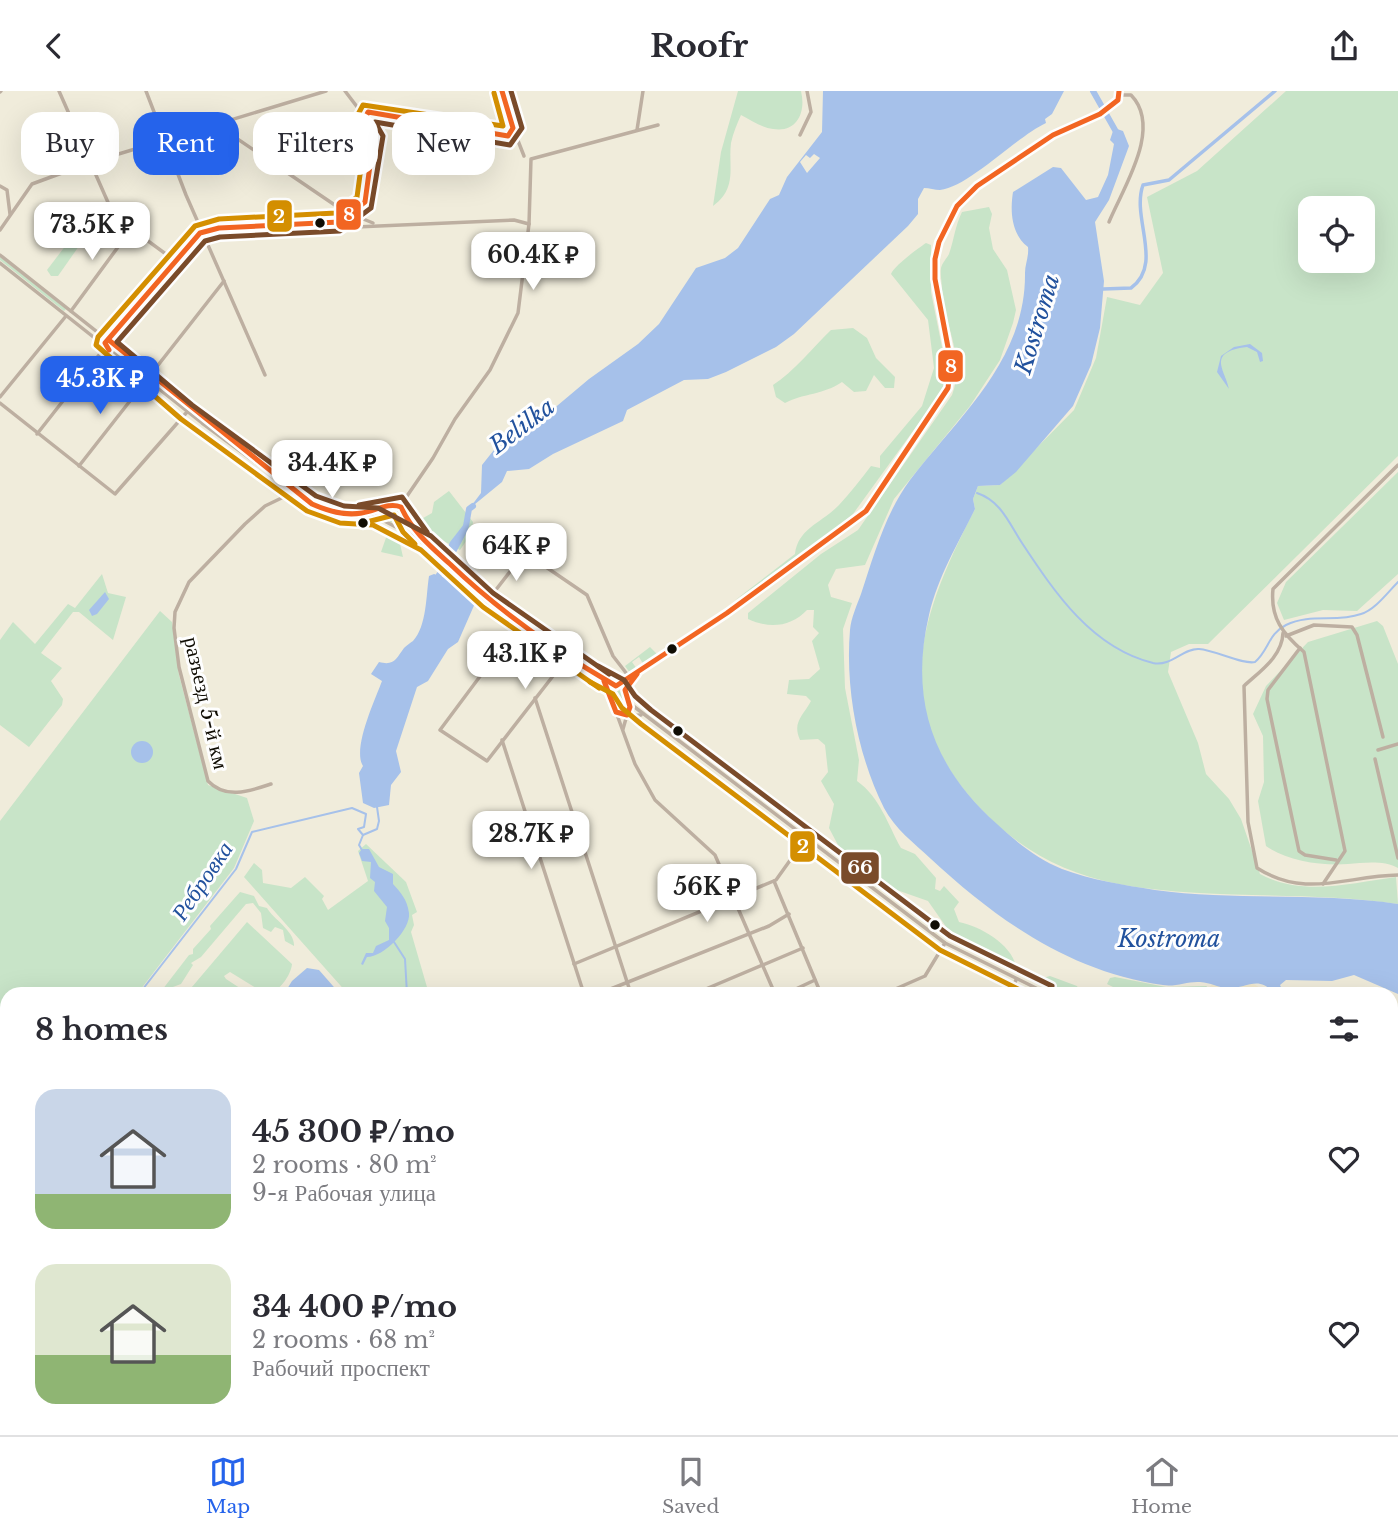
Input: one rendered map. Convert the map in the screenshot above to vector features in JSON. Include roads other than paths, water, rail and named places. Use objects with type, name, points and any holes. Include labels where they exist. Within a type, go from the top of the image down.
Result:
[{"type":"street","points":[[59,91],[68,112]]},
{"type":"street","points":[[146,91],[154,112]]},
{"type":"street","points":[[239,118],[326,91]]},
{"type":"street","points":[[345,91],[362,112]]},
{"type":"street","points":[[501,91],[504,112],[498,131],[503,136]]},
{"type":"street","points":[[501,91],[513,126],[521,140],[524,156]]},
{"type":"street","points":[[637,131],[643,91]]},
{"type":"street","points":[[800,135],[811,112],[807,91]]},
{"type":"street","points":[[610,694],[616,686],[833,538],[866,511],[948,389],[951,363],[935,279],[935,259],[939,242],[957,207],[977,186],[1053,135],[1109,109],[1120,93],[1131,95],[1136,101],[1144,123],[1138,151],[1109,222]]},
{"type":"street","points":[[378,114],[392,117]]},
{"type":"street","points":[[378,121],[386,116]]},
{"type":"street","points":[[495,126],[506,120],[513,126]]},
{"type":"street","points":[[426,543],[405,517],[405,499],[489,370],[518,313],[529,224],[531,159],[658,125]]},
{"type":"street","points":[[495,134],[510,135],[513,126]]},
{"type":"street","points":[[239,140],[358,221],[375,224],[514,221],[529,224]]},
{"type":"street","points":[[0,230],[32,184],[56,175]]},
{"type":"street","points":[[95,175],[113,214],[174,260]]},
{"type":"street","points":[[180,175],[265,375]]},
{"type":"street","points":[[324,224],[348,228],[358,221],[365,202],[368,175]]},
{"type":"street","points":[[0,186],[7,190],[10,213]]},
{"type":"street","points":[[37,434],[174,260],[204,231],[324,224],[344,220],[365,202]]},
{"type":"street","points":[[344,220],[348,228]]},
{"type":"street","points":[[358,221],[375,224]]},
{"type":"street","points":[[71,311],[132,228]]},
{"type":"street","points":[[0,255],[312,504],[331,513],[366,514],[385,520],[426,543],[488,600],[519,624],[567,658],[616,686],[625,693],[628,702],[628,715],[622,731]]},
{"type":"street","points":[[0,263],[187,412],[262,466]]},
{"type":"street","points":[[79,466],[224,281]]},
{"type":"street","points":[[0,397],[66,316]]},
{"type":"street","points":[[0,403],[115,494],[187,412]]},
{"type":"street","points":[[1323,884],[1345,851],[1304,652],[1284,635],[1278,623],[1271,605],[1273,589],[1398,465]]},
{"type":"street","name":"разъезд 5-й км","points":[[271,784],[242,793],[222,790],[208,781],[185,693],[174,628],[180,596],[189,582],[265,506],[296,491]]},
{"type":"street","points":[[366,514],[405,499]]},
{"type":"street","points":[[394,504],[404,510]]},
{"type":"street","points":[[385,520],[387,507]]},
{"type":"street","points":[[394,526],[400,524],[405,517]]},
{"type":"street","points":[[505,539],[587,595],[613,656],[632,677]]},
{"type":"street","points":[[488,600],[526,551]]},
{"type":"street","points":[[519,624],[440,730],[487,761],[567,658]]},
{"type":"street","points":[[1284,635],[1314,625],[1352,627],[1357,635],[1383,737]]},
{"type":"street","points":[[1284,635],[1279,650],[1244,686],[1248,822],[1257,868],[1276,880],[1301,886],[1397,873]]},
{"type":"street","points":[[1300,649],[1268,690],[1267,699],[1298,851],[1305,855],[1337,860]]},
{"type":"street","points":[[625,693],[632,677]]},
{"type":"street","points":[[604,681],[622,731],[655,800],[715,855],[772,987]]},
{"type":"street","points":[[535,698],[628,987]]},
{"type":"street","points":[[628,702],[945,943],[1032,987]]},
{"type":"street","points":[[616,712],[646,717]]},
{"type":"street","points":[[502,740],[582,987]]},
{"type":"street","points":[[1378,750],[1398,744]]},
{"type":"street","points":[[1375,759],[1398,858]]},
{"type":"street","points":[[1392,828],[1398,826]]},
{"type":"street","points":[[574,964],[734,900],[774,881],[806,838]]},
{"type":"street","points":[[774,881],[818,987]]},
{"type":"street","points":[[616,987],[748,934],[789,914]]},
{"type":"street","points":[[900,987],[925,976],[945,943]]},
{"type":"street","points":[[711,987],[803,948]]},
{"type":"street","points":[[800,987],[815,980]]},
{"type":"street","points":[[1013,987],[1016,980]]},
{"type":"water","points":[[823,91],[1064,91],[1052,114],[1045,119],[1046,123],[978,171],[952,187],[940,190],[924,188],[918,199],[918,214],[908,226],[794,334],[776,347],[708,379],[684,380],[627,410],[623,421],[553,454],[529,469],[507,471],[502,482],[469,509],[481,493],[482,465],[513,426],[531,425],[545,416],[589,379],[638,344],[659,324],[696,268],[725,258],[738,248],[770,199],[779,195],[787,177],[822,132]]},
{"type":"water","name":"Kostroma","points":[[1113,131],[1123,131],[1129,146],[1109,200],[1095,222],[1104,281],[1100,328],[1091,365],[1073,406],[1016,472],[1000,485],[978,486],[973,499],[975,509],[943,574],[929,615],[922,675],[931,730],[942,755],[975,802],[1020,844],[1062,869],[1108,882],[1155,890],[1215,895],[1337,898],[1398,904],[1398,987],[1382,987],[1354,975],[1332,981],[1286,980],[1281,987],[1267,987],[1257,983],[1222,987],[1200,982],[1163,985],[1097,969],[1067,956],[1010,923],[956,882],[888,816],[867,767],[852,699],[849,652],[852,621],[881,535],[901,493],[986,385],[1002,360],[1014,333],[1022,304],[1028,247],[1018,236],[1013,222],[1013,192],[1053,167],[1061,168],[1086,200],[1098,197],[1108,175],[1114,144],[1110,140]]},
{"type":"water","points":[[1250,344],[1262,353],[1263,361],[1260,362],[1257,352],[1247,347],[1226,353],[1222,358],[1222,369],[1229,389],[1217,372],[1221,356],[1234,347]]},
{"type":"water","points":[[468,519],[468,530],[452,560],[447,549]]},
{"type":"water","points":[[434,574],[452,581],[476,601],[458,642],[448,649],[428,681],[417,687],[396,751],[401,772],[391,785],[389,805],[374,808],[363,803],[359,773],[363,766],[360,758],[362,737],[382,681],[371,674],[379,662],[394,661],[418,635],[429,576]]},
{"type":"water","points":[[105,592],[109,599],[97,614],[92,616],[89,610]]},
{"type":"water","points":[[142,741],[150,744],[153,752],[150,760],[142,763],[134,760],[131,752],[134,744]]},
{"type":"water","points":[[362,849],[369,849],[379,867],[393,874],[393,884],[405,900],[409,913],[406,927],[395,941],[374,956],[367,957],[363,965],[361,964],[366,953],[373,953],[376,946],[389,940],[389,928],[385,921],[387,907],[374,891],[375,882],[370,878],[371,862],[362,861],[359,853]]},
{"type":"water","points":[[307,968],[319,970],[334,987],[288,987]]},
{"type":"waterway","name":"Kostroma","points":[[1093,91],[1119,137]]},
{"type":"waterway","points":[[1103,289],[1131,288],[1140,278],[1145,266],[1140,198],[1143,185],[1169,180],[1275,91]]},
{"type":"waterway","points":[[977,493],[992,501],[1004,513],[1048,581],[1093,632],[1131,656],[1153,663],[1166,662],[1193,649],[1255,662],[1272,637],[1286,625],[1305,619],[1342,618],[1361,614],[1376,605],[1398,582]]},
{"type":"waterway","name":"Belilka","points":[[466,526],[469,509],[473,506]]},
{"type":"waterway","name":"Belilka","points":[[438,581],[451,558]]},
{"type":"waterway","name":"Belilka","points":[[362,850],[359,845],[363,835],[377,829],[377,807]]},
{"type":"waterway","name":"Ребровка","points":[[144,987],[236,869],[252,832],[352,808],[366,814],[364,827],[358,829],[363,835]]},
{"type":"waterway","name":"Belilka","points":[[394,942],[405,959],[407,987]]}]
